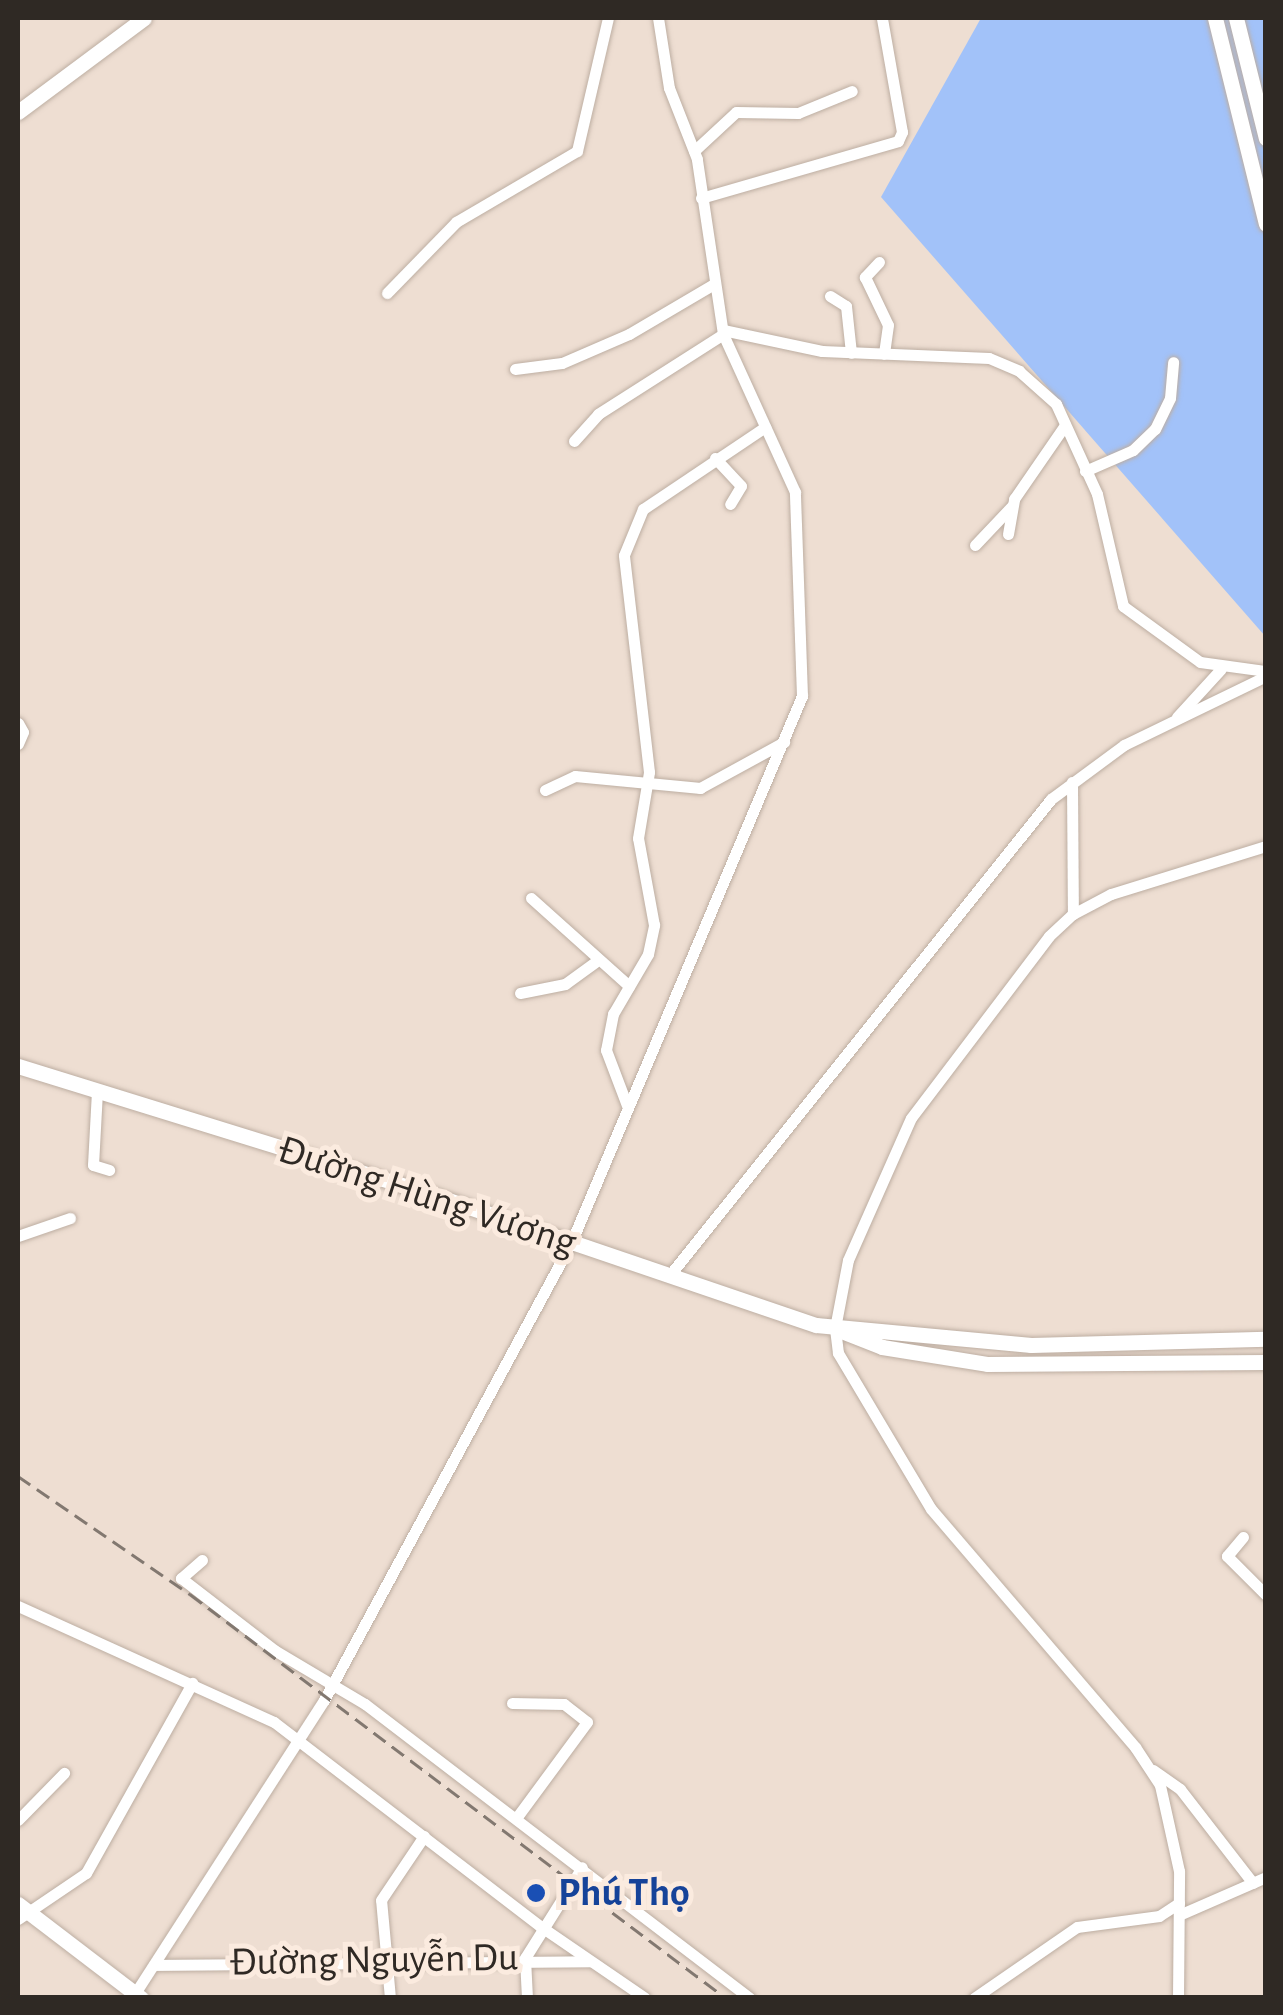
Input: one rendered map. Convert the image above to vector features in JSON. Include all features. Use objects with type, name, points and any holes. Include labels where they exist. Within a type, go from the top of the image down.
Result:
[{"type":"main road","points":[[18,112],[144,18]]},
{"type":"main road","points":[[1215,18],[1266,224]]},
{"type":"main road","points":[[1236,18],[1266,138]]},
{"type":"main road","name":"Đường Hùng Vương","points":[[18,1066],[750,1304],[835,1328],[882,1348],[987,1364],[1266,1362]]},
{"type":"main road","name":"Đường Hùng Vương","points":[[835,1328],[1031,1344],[1266,1338]]},
{"type":"main road","points":[[21,1912],[136,1996]]},
{"type":"street","points":[[388,292],[456,222],[577,151],[608,18]]},
{"type":"street","points":[[136,1996],[333,1684],[571,1243],[628,1108],[650,1042],[786,741],[802,696],[800,559],[792,478],[723,332],[694,152],[669,88],[658,18]]},
{"type":"street","points":[[702,198],[898,141],[902,132],[882,18]]},
{"type":"street","points":[[694,152],[736,112],[798,113],[852,91]]},
{"type":"street","points":[[880,262],[865,277],[888,325],[884,354]]},
{"type":"street","points":[[514,369],[562,363],[629,334],[714,284]]},
{"type":"street","points":[[830,296],[846,306],[851,354]]},
{"type":"street","points":[[574,441],[598,414],[723,332],[851,354],[948,352],[1011,366],[1050,397],[1065,425],[1097,494],[1123,606],[1200,662],[1221,669],[1266,674]]},
{"type":"street","points":[[1085,471],[1132,450],[1155,430],[1170,398],[1172,362]]},
{"type":"street","points":[[975,545],[1012,506],[1065,425]]},
{"type":"street","points":[[628,1108],[606,1050],[611,1019],[654,935],[638,838],[648,786],[624,555],[638,514],[765,426]]},
{"type":"street","points":[[715,458],[741,486],[730,504]]},
{"type":"street","points":[[1008,534],[1012,506]]},
{"type":"street","points":[[1174,721],[1221,669]]},
{"type":"street","points":[[669,1276],[1040,810],[1124,745],[1266,674]]},
{"type":"street","points":[[18,723],[24,732],[18,744]]},
{"type":"street","points":[[545,790],[570,776],[686,790],[718,782],[786,741]]},
{"type":"street","points":[[1072,782],[1073,914]]},
{"type":"street","points":[[974,1998],[1077,1926],[1159,1916],[1260,1880],[1180,1789],[1150,1767],[930,1509],[838,1353],[835,1328],[848,1260],[912,1118],[1016,974],[1073,914],[1111,894],[1266,846]]},
{"type":"street","points":[[530,898],[595,962],[629,986]]},
{"type":"street","points":[[520,993],[564,984],[595,962]]},
{"type":"street","points":[[97,1091],[93,1165],[109,1170]]},
{"type":"street","points":[[18,1236],[70,1218]]},
{"type":"street","points":[[1243,1537],[1227,1556],[1266,1594]]},
{"type":"street","points":[[202,1560],[181,1578],[274,1650],[333,1684],[517,1816],[750,1998]]},
{"type":"street","points":[[18,1606],[192,1683],[300,1739],[540,1926],[645,1998]]},
{"type":"street","points":[[21,1912],[70,1887],[96,1859],[192,1683]]},
{"type":"street","points":[[512,1703],[564,1704],[587,1722],[517,1816]]},
{"type":"street","points":[[1150,1767],[1173,1825],[1179,1909],[1178,1998]]},
{"type":"street","points":[[18,1820],[64,1774]]},
{"type":"street","points":[[390,1998],[391,1959],[382,1900],[424,1836]]},
{"type":"street","points":[[526,1998],[525,1958],[540,1926],[582,1867]]},
{"type":"street","name":"Đường Nguyễn Du","points":[[154,1965],[391,1959],[594,1961]]},
{"type":"water","points":[[981,18],[1265,18],[1265,636],[881,197]]},
{"type":"railway","points":[[18,1476],[190,1594],[726,1998]]},
{"type":"place","name":"Phú Thọ","points":[[536,1893]]}]
